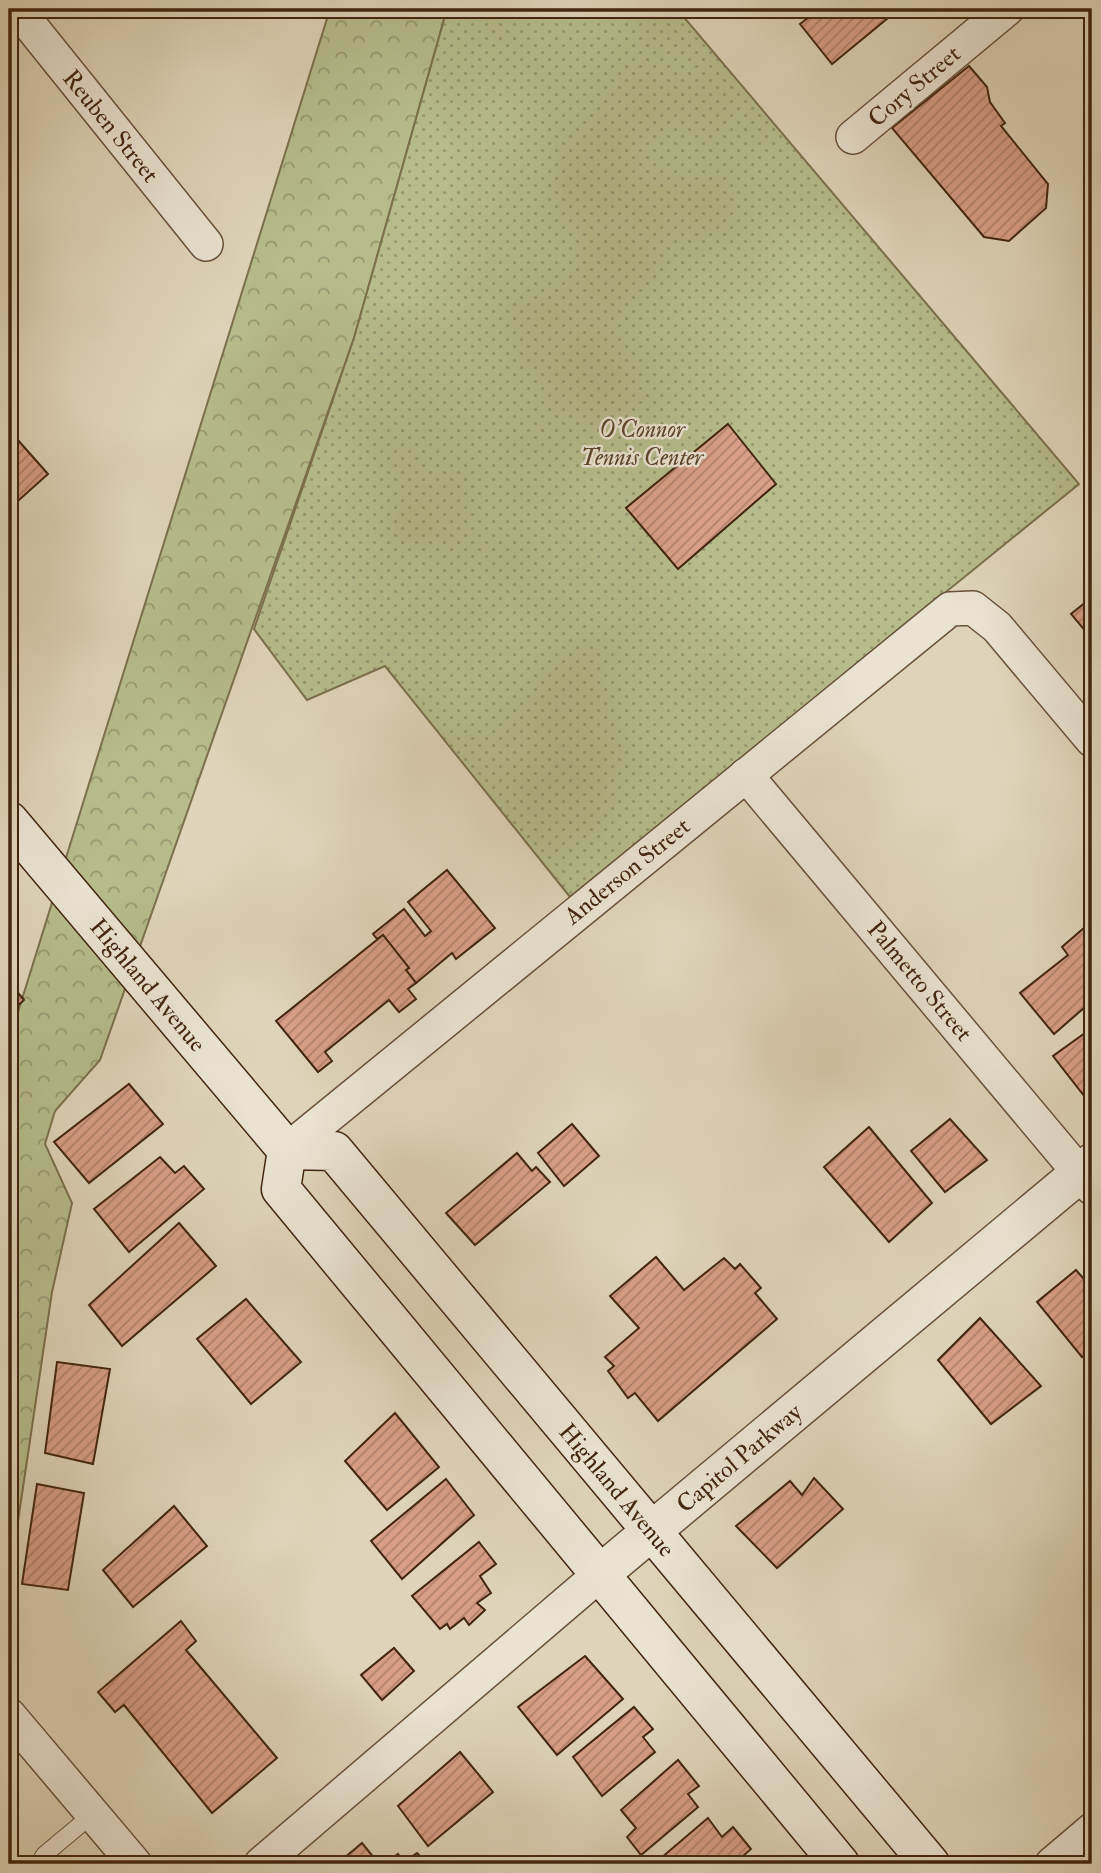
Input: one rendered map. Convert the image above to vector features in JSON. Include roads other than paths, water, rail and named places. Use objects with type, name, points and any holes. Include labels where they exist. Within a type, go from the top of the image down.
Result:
[{"type":"main road","name":"Highland Avenue","points":[[17,831],[287,1150],[334,1151],[930,1864]]},
{"type":"main road","points":[[287,1150],[281,1189],[840,1864]]},
{"type":"main road","name":"Capitol Parkway","points":[[599,1575],[1088,1175]]},
{"type":"street","name":"Reuben Street","points":[[17,9],[206,244]]},
{"type":"street","name":"Cory Street","points":[[853,137],[1007,9]]},
{"type":"street","name":"Anderson Street","points":[[287,1150],[929,622],[950,609],[973,608],[997,627],[1092,740]]},
{"type":"street","name":"Palmetto Street","points":[[746,775],[1088,1175]]},
{"type":"street","name":"Capitol Parkway","points":[[261,1864],[599,1575]]},
{"type":"street","points":[[9,1715],[135,1864]]},
{"type":"street","points":[[1052,1864],[1092,1830]]},
{"type":"lane","points":[[39,1864],[44,1855],[93,1814]]},
{"type":"park label","name":"O'Connor Tennis Center","points":[[642,443]]}]
